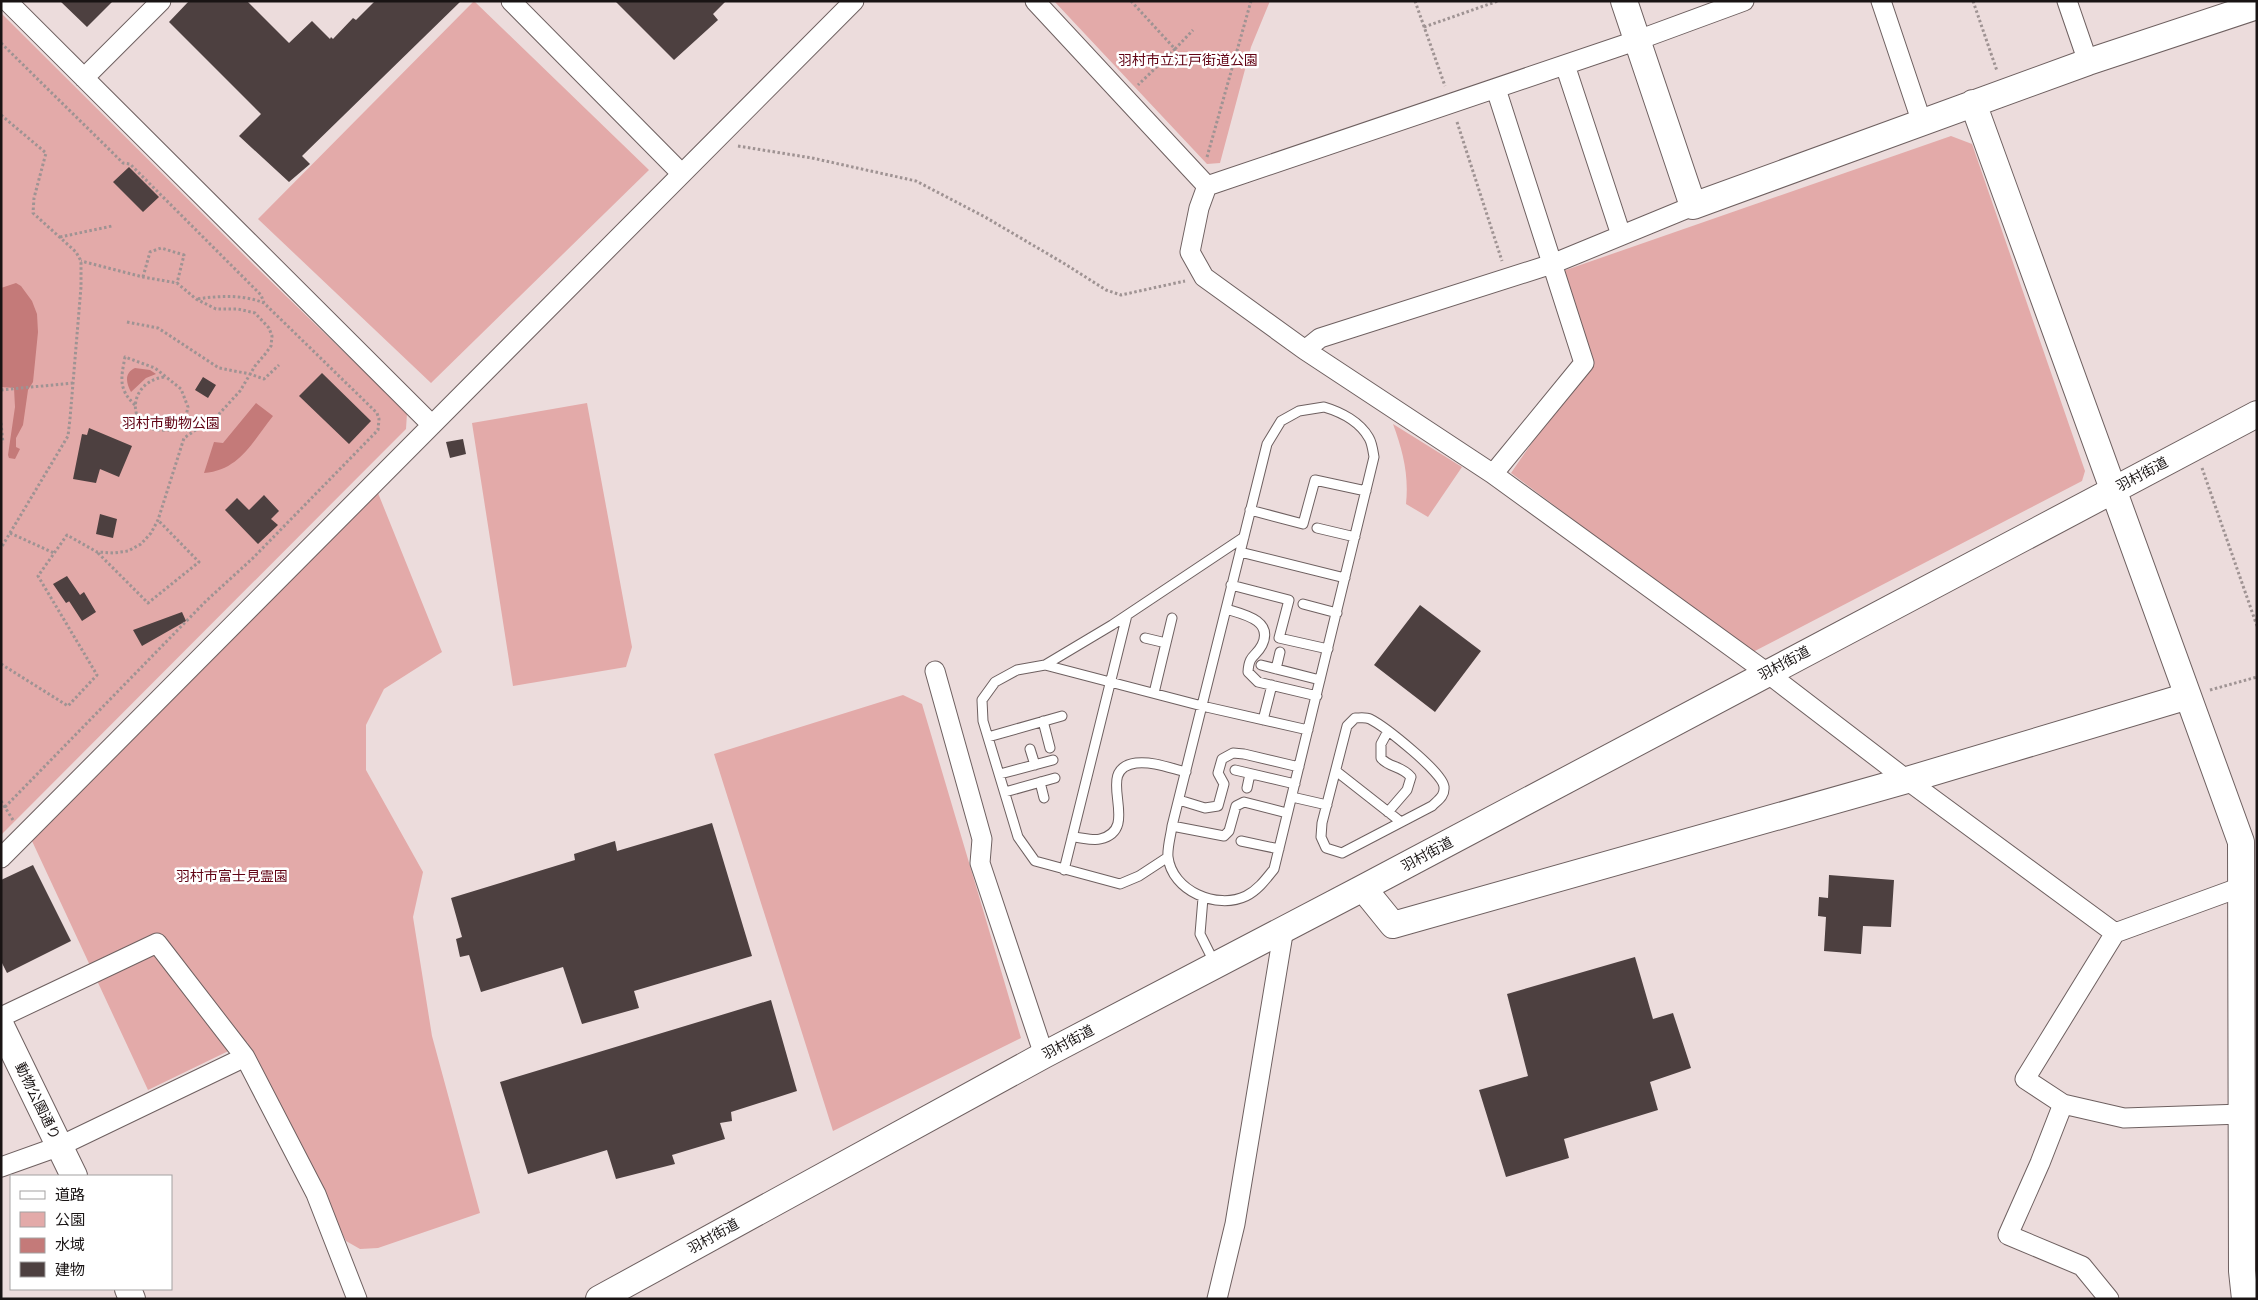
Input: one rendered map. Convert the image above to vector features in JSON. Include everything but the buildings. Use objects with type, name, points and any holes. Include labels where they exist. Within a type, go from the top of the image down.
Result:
[{"type":"street","points":[[7,1],[432,426]]},
{"type":"street","points":[[84,78],[161,1]]},
{"type":"street","points":[[511,1],[681,173]]},
{"type":"street","points":[[1,858],[854,1]]},
{"type":"street","points":[[1035,1],[1204,182]]},
{"type":"street","points":[[1624,1],[1693,206]]},
{"type":"street","points":[[1204,182],[1496,89],[1744,1]]},
{"type":"street","points":[[1880,1],[1922,123]]},
{"type":"street","points":[[2067,1],[2088,62]]},
{"type":"street","points":[[1305,350],[1320,338],[1552,264],[1693,206],[1973,103],[2088,62],[2257,6]]},
{"type":"street","points":[[1565,65],[1621,236]]},
{"type":"street","points":[[1493,474],[1584,363],[1496,89]]},
{"type":"street","points":[[1973,103],[2188,696],[2249,839],[2241,887],[2249,968],[2242,1114],[2242,1271],[2244,1299]]},
{"type":"street","points":[[1204,182],[1190,252],[1204,277],[1305,350],[1493,474],[1766,672],[1907,780],[2115,933]]},
{"type":"street","name":"羽村街道","points":[[602,1298],[1044,1055],[2257,414]]},
{"type":"street","points":[[935,671],[982,839],[980,863],[1044,1055]]},
{"type":"street","points":[[1363,888],[1394,925],[1907,780],[2188,696]]},
{"type":"street","points":[[2241,887],[2115,933],[2025,1079],[2063,1104],[2124,1118],[2242,1114]]},
{"type":"street","points":[[1217,1299],[1234,1224],[1284,928]]},
{"type":"street","points":[[1,1017],[157,943],[245,1057],[316,1194],[357,1299]]},
{"type":"street","name":"動物公園通り","points":[[1,1026],[74,1175]]},
{"type":"street","points":[[1,1167],[60,1146],[245,1057]]},
{"type":"street","points":[[2063,1104],[2040,1163],[2008,1235],[2082,1266],[2109,1299]]},
{"type":"lane","points":[[1324,406],[1342,412],[1369,438],[1374,457],[1366,492],[1274,869],[1263,883],[1246,896],[1225,900],[1203,898],[1185,887],[1175,875],[1168,857],[1172,826],[1266,444],[1281,421],[1299,411],[1324,406]]},
{"type":"lane","points":[[1250,510],[1303,524],[1315,480],[1366,492]]},
{"type":"lane","points":[[1317,528],[1355,537]]},
{"type":"lane","points":[[1168,857],[1139,876],[1120,884],[1036,862],[1018,837],[988,738],[982,700],[994,682],[1016,670],[1045,665],[1127,615],[1244,537]]},
{"type":"lane","points":[[1240,552],[1345,578]]},
{"type":"lane","points":[[1232,585],[1289,600],[1279,638],[1328,649]]},
{"type":"lane","points":[[1303,604],[1337,613]]},
{"type":"lane","points":[[1226,609],[1260,622],[1265,636],[1262,646],[1251,657],[1248,672],[1258,682],[1317,696]]},
{"type":"lane","points":[[1064,870],[1127,615]]},
{"type":"lane","points":[[1154,693],[1172,618]]},
{"type":"lane","points":[[1145,638],[1166,642]]},
{"type":"lane","points":[[1276,669],[1280,652]]},
{"type":"lane","points":[[1045,665],[1202,706],[1308,730]]},
{"type":"lane","points":[[1261,666],[1320,680]]},
{"type":"lane","points":[[1263,720],[1272,685]]},
{"type":"lane","points":[[988,738],[1062,716]]},
{"type":"lane","points":[[1355,718],[1368,718],[1388,731],[1436,771],[1444,786],[1442,796],[1432,806],[1342,853],[1326,848],[1321,837],[1336,771],[1347,726],[1355,718]]},
{"type":"lane","points":[[1043,721],[1050,748]]},
{"type":"lane","points":[[1388,731],[1381,744],[1381,758],[1387,764],[1400,768],[1411,777],[1407,790],[1388,812]]},
{"type":"lane","points":[[1030,749],[1035,765]]},
{"type":"lane","points":[[1179,800],[1205,808],[1218,806],[1224,784],[1218,773],[1222,759],[1233,753],[1299,767]]},
{"type":"lane","points":[[1000,774],[1053,760]]},
{"type":"lane","points":[[1072,836],[1099,839],[1112,833],[1118,824],[1120,815],[1115,792],[1116,780],[1123,768],[1134,763],[1146,763],[1186,772]]},
{"type":"lane","points":[[1235,770],[1295,784]]},
{"type":"lane","points":[[1336,771],[1401,822]]},
{"type":"lane","points":[[1247,788],[1250,774]]},
{"type":"lane","points":[[1005,792],[1055,778]]},
{"type":"lane","points":[[1040,782],[1044,798]]},
{"type":"lane","points":[[1292,797],[1327,805]]},
{"type":"lane","points":[[1172,826],[1224,836],[1229,831],[1236,806],[1244,802],[1288,813]]},
{"type":"lane","points":[[1241,841],[1279,849]]},
{"type":"lane","points":[[1203,898],[1200,934],[1215,965]]},
{"type":"path","points":[[1130,1],[1175,49]]},
{"type":"path","points":[[1204,182],[1251,1]]},
{"type":"path","points":[[1415,1],[1451,104],[1507,278]]},
{"type":"path","points":[[1424,27],[1498,1]]},
{"type":"path","points":[[1973,1],[2004,92]]},
{"type":"path","points":[[1125,98],[1193,30]]},
{"type":"path","points":[[1,43],[123,163],[130,164],[261,295],[264,303],[377,413],[379,419],[378,430],[253,558],[206,601],[5,807]]},
{"type":"path","points":[[1,115],[46,153],[34,198],[33,213],[76,252],[81,261],[81,287],[68,436],[1,548]]},
{"type":"path","points":[[733,145],[812,158],[916,182],[993,222],[1106,290],[1121,295],[1188,280]]},
{"type":"path","points":[[60,237],[112,226]]},
{"type":"path","points":[[143,278],[150,252],[161,248],[184,255],[177,283]]},
{"type":"path","points":[[81,261],[143,278],[177,283],[196,299],[216,309],[248,310],[255,313],[269,328],[272,336],[271,346],[240,391],[219,414],[184,438],[158,520],[141,544],[128,551],[114,553],[97,552]]},
{"type":"path","points":[[196,299],[226,296],[264,303]]},
{"type":"path","points":[[127,322],[158,328],[219,368],[250,374],[264,379],[279,366]]},
{"type":"path","points":[[135,405],[126,397],[121,381],[125,357],[155,368],[177,385],[185,396],[188,406],[182,425],[172,430],[157,431],[142,424],[136,414],[137,395],[146,382],[154,378],[165,377]]},
{"type":"path","points":[[1,390],[73,383]]},
{"type":"path","points":[[186,416],[199,426]]},
{"type":"path","points":[[1,423],[2,443]]},
{"type":"path","points":[[2194,446],[2257,626]]},
{"type":"path","points":[[1,664],[68,706],[97,675],[38,576],[67,535],[97,552],[148,603],[199,562],[158,520]]},
{"type":"path","points":[[10,533],[54,553]]},
{"type":"path","points":[[2188,696],[2257,677]]},
{"type":"path","points":[[1,801],[16,826]]},
{"type":"green space","points":[[474,1],[649,170],[431,383],[258,219]]},
{"type":"green space","name":"羽村市立江戸街道公園","points":[[1054,1],[1270,1],[1251,47],[1220,163],[1207,164]]},
{"type":"green space","name":"羽村市動物公園","points":[[1,13],[256,267],[407,413],[406,429],[1,835]]},
{"type":"green space","points":[[1951,136],[1972,144],[2085,471],[2082,481],[1751,653],[1511,473],[1587,363],[1563,271]]},
{"type":"green space","points":[[587,403],[632,647],[626,667],[513,686],[472,423]]},
{"type":"green space","points":[[1393,424],[1462,467],[1428,517],[1406,504],[1407,483],[1404,463]]},
{"type":"green space","name":"羽村市富士見霊園","points":[[378,493],[442,652],[384,689],[366,725],[366,770],[423,872],[413,917],[432,1036],[480,1213],[378,1248],[360,1249],[346,1241],[247,1042],[148,1090],[32,841]]},
{"type":"green space","points":[[903,695],[922,704],[1021,1038],[833,1131],[714,754]]},
{"type":"water","points":[[16,283],[21,286],[32,301],[37,314],[38,332],[33,382],[28,390],[23,425],[16,438],[16,447],[20,449],[15,459],[9,458],[8,455],[15,407],[14,388],[1,387],[1,288]]},
{"type":"water","points":[[135,368],[150,370],[156,374],[146,378],[131,392],[127,378],[131,370]]},
{"type":"water","points":[[256,403],[273,416],[236,461],[216,471],[204,473],[214,442],[223,443]]}]
